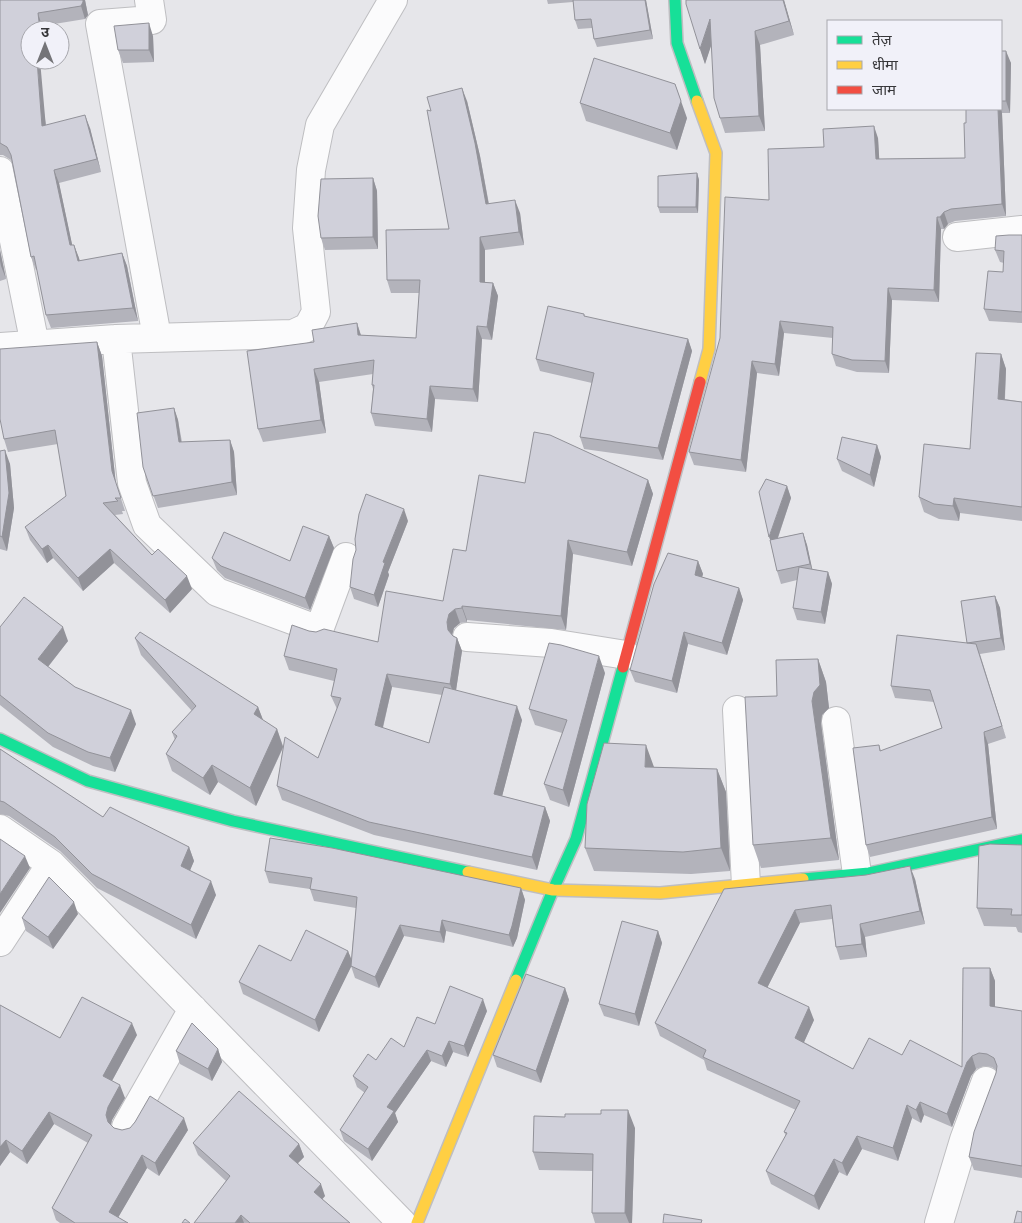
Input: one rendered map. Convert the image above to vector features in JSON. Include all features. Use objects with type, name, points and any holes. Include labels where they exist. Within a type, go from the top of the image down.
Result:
[{"type":"street","points":[[149,0],[152,20],[100,24],[158,337]]},
{"type":"street","points":[[0,347],[158,337],[293,334],[308,327],[316,312],[307,228],[311,170],[320,125],[393,0]]},
{"type":"street","points":[[0,829],[51,864],[403,1222],[576,839],[709,349],[716,153],[678,43],[675,0]]},
{"type":"street","points":[[0,171],[35,345]]},
{"type":"street","points":[[957,237],[1022,230]]},
{"type":"street","points":[[116,339],[132,483],[147,525],[217,592],[319,630],[346,557]]},
{"type":"street","points":[[467,637],[551,643],[626,655]]},
{"type":"street","points":[[738,710],[746,885]]},
{"type":"street","points":[[836,721],[857,874]]},
{"type":"street","points":[[0,739],[88,781],[233,821],[553,890],[660,892],[857,874],[1022,840]]},
{"type":"street","points":[[0,942],[51,864]]},
{"type":"street","points":[[126,1127],[194,1009]]},
{"type":"street","points":[[938,1223],[964,1140],[986,1081]]},
{"type":"building","points":[[0,0],[83,0],[81,6],[38,13],[39,20],[20,20],[20,70],[38,70],[42,126],[85,115],[97,159],[54,170],[70,245],[74,245],[78,261],[122,253],[133,308],[46,315],[34,256],[31,257],[11,155],[7,147],[0,143]]},
{"type":"building","points":[[573,0],[645,0],[650,30],[594,39],[591,19],[575,20]]},
{"type":"building","points":[[686,0],[783,0],[789,21],[755,31],[759,116],[720,118],[714,98],[710,19],[700,49]]},
{"type":"building","points":[[149,23],[149,50],[118,50],[114,26]]},
{"type":"building","points":[[1002,51],[1006,51],[1006,101],[1002,101]]},
{"type":"building","points":[[594,58],[675,84],[681,101],[670,133],[580,103]]},
{"type":"building","points":[[462,88],[475,143],[486,204],[515,200],[519,232],[480,237],[480,282],[493,283],[487,327],[477,326],[473,389],[430,386],[427,419],[371,413],[374,360],[314,369],[321,420],[258,429],[247,351],[314,342],[312,330],[357,323],[358,335],[416,338],[420,280],[387,280],[386,230],[449,229],[427,110],[431,111],[427,97]]},
{"type":"building","points":[[966,110],[998,110],[1002,204],[951,209],[937,217],[934,290],[888,288],[885,361],[852,360],[832,354],[833,327],[780,321],[775,364],[752,361],[741,460],[689,452],[720,338],[725,197],[769,200],[768,149],[824,147],[823,129],[874,126],[876,159],[965,158],[964,123],[966,123]]},
{"type":"building","points":[[697,173],[696,207],[658,207],[658,176]]},
{"type":"building","points":[[373,178],[373,237],[321,238],[318,216],[321,179]]},
{"type":"building","points":[[1022,235],[1022,312],[984,309],[988,271],[1003,272],[1004,251],[995,250],[996,236]]},
{"type":"building","points":[[548,306],[688,339],[658,448],[580,437],[594,373],[536,359]]},
{"type":"building","points":[[97,342],[112,471],[121,498],[115,498],[118,501],[103,503],[152,555],[158,549],[187,576],[165,600],[110,549],[78,578],[48,545],[42,549],[25,527],[66,496],[55,430],[4,439],[0,419],[0,349]]},
{"type":"building","points":[[976,353],[1001,354],[998,399],[1022,402],[1022,507],[954,498],[953,506],[934,504],[919,497],[924,444],[970,449]]},
{"type":"building","points":[[174,408],[179,442],[230,440],[232,482],[153,496],[143,467],[137,413]]},
{"type":"building","points":[[534,432],[550,435],[648,480],[627,552],[568,540],[561,616],[462,606],[462,608],[455,609],[449,614],[447,622],[448,630],[457,638],[450,684],[387,674],[375,725],[429,743],[444,687],[517,706],[494,794],[545,807],[532,857],[369,822],[277,786],[285,737],[318,758],[341,698],[331,696],[337,669],[284,656],[292,625],[309,631],[316,632],[324,629],[378,642],[386,591],[443,601],[453,549],[466,551],[479,475],[525,483]]},
{"type":"building","points":[[842,437],[877,445],[870,475],[837,459]]},
{"type":"building","points":[[5,450],[9,493],[2,537],[0,536],[0,451]]},
{"type":"building","points":[[766,479],[787,486],[769,537],[759,492]]},
{"type":"building","points":[[366,494],[404,509],[383,562],[385,563],[374,595],[350,587],[359,514]]},
{"type":"building","points":[[303,526],[329,536],[305,598],[221,566],[212,558],[224,532],[290,561]]},
{"type":"building","points":[[803,533],[810,564],[777,571],[770,540]]},
{"type":"building","points":[[668,553],[698,561],[695,575],[739,588],[722,643],[684,632],[672,681],[630,670],[654,584]]},
{"type":"building","points":[[799,567],[828,572],[821,612],[793,608]]},
{"type":"building","points":[[995,596],[1001,638],[967,643],[961,601]]},
{"type":"building","points":[[24,597],[63,627],[38,659],[75,687],[131,710],[110,758],[88,752],[48,733],[0,695],[0,627]]},
{"type":"building","points":[[140,632],[258,707],[254,714],[277,729],[250,788],[212,765],[203,778],[166,754],[177,736],[172,732],[196,706],[135,638]]},
{"type":"building","points":[[897,635],[976,644],[1002,726],[984,732],[992,817],[866,845],[853,748],[879,745],[880,751],[942,728],[930,690],[891,686]]},
{"type":"building","points":[[549,643],[599,656],[563,790],[544,784],[567,720],[529,709]]},
{"type":"building","points":[[818,659],[820,685],[814,692],[812,701],[831,838],[753,845],[745,697],[777,696],[776,660]]},
{"type":"building","points":[[604,743],[646,745],[645,767],[717,769],[721,848],[683,852],[585,848],[587,804]]},
{"type":"building","points":[[0,749],[103,817],[110,807],[189,847],[181,866],[211,881],[191,925],[92,874],[55,837],[0,801]]},
{"type":"building","points":[[270,838],[332,848],[521,888],[509,935],[442,920],[440,932],[400,925],[375,977],[351,966],[357,897],[310,889],[312,878],[265,871]]},
{"type":"building","points":[[0,839],[25,856],[0,894]]},
{"type":"building","points":[[990,844],[1022,845],[1022,915],[1011,915],[1012,909],[977,908],[979,846]]},
{"type":"building","points":[[910,866],[920,911],[860,924],[862,944],[836,947],[831,905],[795,910],[758,983],[809,1007],[795,1038],[853,1069],[869,1038],[902,1055],[910,1040],[962,1067],[963,968],[990,968],[990,1006],[1022,1011],[1022,1166],[969,1157],[974,1132],[997,1066],[994,1058],[987,1054],[979,1053],[972,1056],[967,1062],[947,1114],[920,1102],[916,1110],[907,1105],[893,1148],[857,1136],[842,1163],[834,1159],[814,1196],[766,1171],[787,1133],[784,1132],[800,1101],[703,1057],[706,1050],[655,1023],[724,889],[866,875]]},
{"type":"building","points":[[49,877],[74,902],[48,937],[22,918]]},
{"type":"building","points":[[622,921],[658,931],[635,1014],[599,1004]]},
{"type":"building","points":[[306,930],[348,951],[315,1020],[239,982],[259,945],[291,961]]},
{"type":"building","points":[[526,974],[565,988],[536,1071],[493,1055]]},
{"type":"building","points":[[450,986],[483,999],[464,1046],[449,1041],[442,1056],[427,1050],[387,1107],[394,1111],[368,1149],[340,1130],[368,1087],[353,1076],[368,1054],[376,1060],[391,1038],[404,1047],[417,1017],[435,1024]]},
{"type":"building","points":[[82,997],[132,1023],[103,1076],[120,1085],[108,1107],[106,1115],[108,1122],[114,1128],[122,1130],[130,1128],[150,1096],[184,1118],[155,1163],[142,1155],[109,1212],[128,1223],[75,1223],[52,1208],[92,1135],[49,1112],[22,1151],[6,1140],[0,1147],[0,1005],[60,1038]]},
{"type":"building","points":[[192,1023],[218,1049],[208,1069],[176,1051]]},
{"type":"building","points":[[239,1091],[299,1144],[289,1156],[321,1184],[314,1192],[350,1223],[250,1223],[241,1215],[235,1223],[194,1223],[230,1176],[193,1143]]},
{"type":"building","points":[[601,1110],[628,1110],[625,1213],[592,1213],[593,1154],[533,1152],[534,1116],[565,1117],[565,1114],[601,1114]]},
{"type":"building","points":[[1017,1211],[1022,1212],[1022,1223],[1014,1223]]},
{"type":"building","points":[[664,1214],[702,1220],[701,1223],[663,1223]]},
{"type":"building","points":[[185,1219],[190,1223],[182,1223]]},
{"type":"traffic: fast","points":[[675,0],[677,43],[697,101]]},
{"type":"traffic: fast","points":[[516,980],[576,839],[623,667]]},
{"type":"traffic: fast","points":[[0,739],[88,781],[233,821],[468,872]]},
{"type":"traffic: fast","points":[[803,879],[869,873],[1022,840]]},
{"type":"traffic: slow","points":[[697,101],[716,153],[709,349],[700,382]]},
{"type":"traffic: slow","points":[[468,872],[553,890],[660,893],[803,879]]},
{"type":"traffic: slow","points":[[417,1223],[516,980]]},
{"type":"traffic: jam","points":[[623,667],[700,382]]}]
